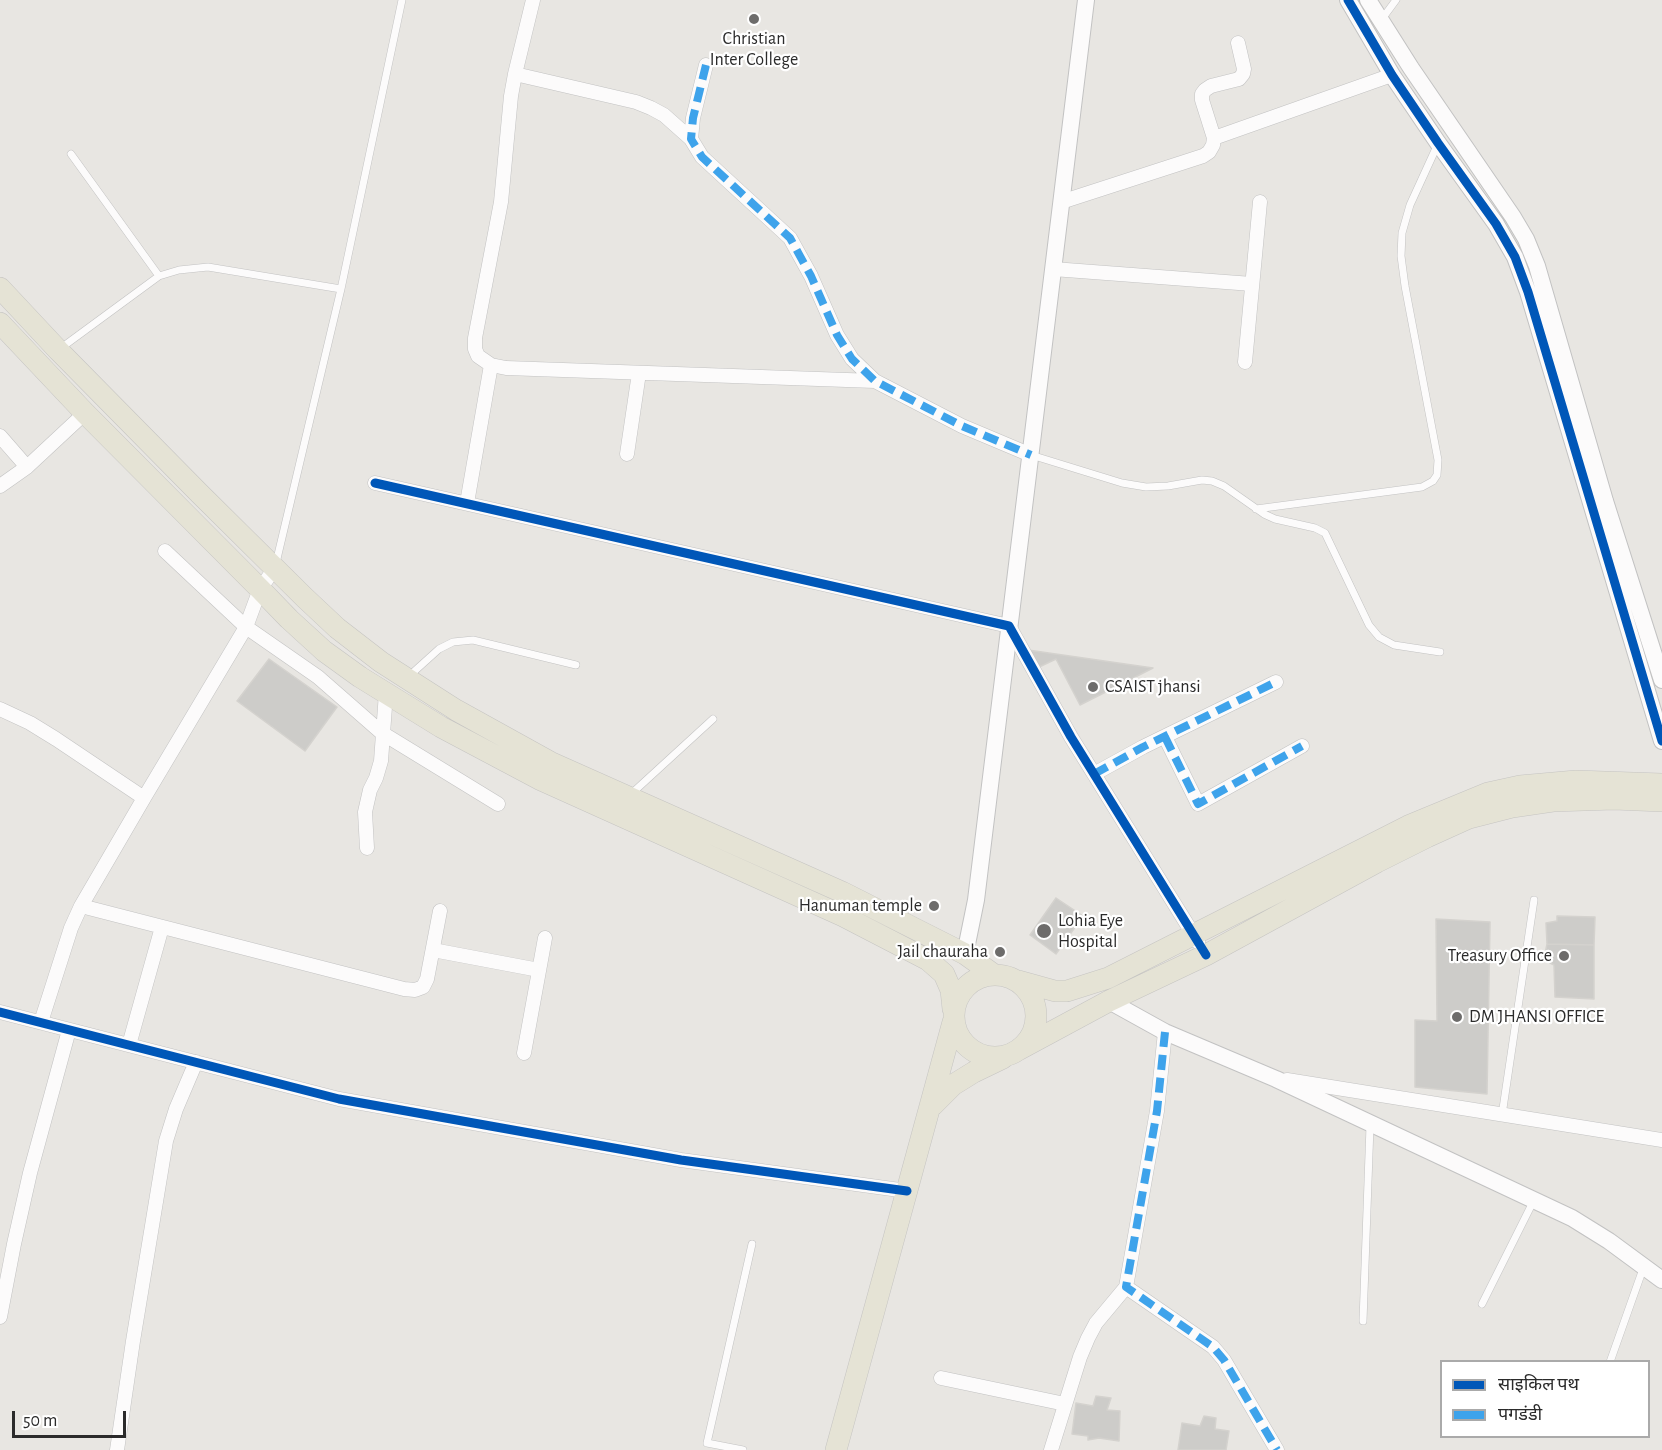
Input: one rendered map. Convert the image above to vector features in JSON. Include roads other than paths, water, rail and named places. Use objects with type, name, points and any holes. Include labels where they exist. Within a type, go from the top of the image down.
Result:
[{"type":"main road","points":[[0,288],[58,350],[275,568],[337,628],[381,662],[456,710],[550,762],[842,892],[965,954],[993,974],[1055,991],[1067,991],[1108,978],[1408,826],[1488,793],[1521,786],[1576,781],[1662,784]]},
{"type":"main road","points":[[0,323],[85,413],[289,619],[324,651],[360,677],[441,727],[541,780],[843,916],[928,960],[944,974],[951,990],[953,1016],[958,1036],[967,1047],[979,1055],[993,1058],[1012,1053],[1028,1041],[1035,1029],[1037,1016],[1035,1003],[1029,991],[1019,981]]},
{"type":"main road","points":[[932,1107],[953,1085],[974,1072],[1109,1001],[1206,955],[1377,862],[1469,818],[1512,807],[1553,801],[1614,799],[1662,801]]},
{"type":"main road","points":[[836,1450],[932,1107],[958,996],[967,985],[979,977],[993,974]]},
{"type":"street","points":[[533,0],[515,74],[501,202],[475,338],[475,349],[478,356],[491,365],[506,368],[875,381]]},
{"type":"street","points":[[965,954],[976,900],[1086,0]]},
{"type":"street","points":[[1348,0],[1392,75],[1496,224],[1515,256],[1528,292],[1662,741]]},
{"type":"street","points":[[1368,0],[1411,68],[1513,217],[1538,266],[1605,501],[1662,680]]},
{"type":"street","points":[[1062,202],[1203,156],[1214,146],[1214,138],[1202,94],[1211,86],[1239,79],[1243,74],[1238,43]]},
{"type":"street","points":[[692,139],[693,118],[706,65]]},
{"type":"street","points":[[515,74],[636,102],[664,115],[692,139],[702,157],[790,238],[811,276],[837,335],[852,359],[875,381],[962,426],[1031,454]]},
{"type":"street","points":[[1214,138],[1392,75]]},
{"type":"street","points":[[1245,362],[1260,202]]},
{"type":"street","points":[[1053,269],[1252,284]]},
{"type":"street","points":[[466,503],[491,365]]},
{"type":"street","points":[[627,454],[639,373]]},
{"type":"street","points":[[0,486],[27,467],[85,413]]},
{"type":"street","points":[[0,436],[27,467]]},
{"type":"street","points":[[375,483],[1010,626],[1071,737],[1206,955]]},
{"type":"street","points":[[165,551],[246,627],[318,677],[382,733],[498,804]]},
{"type":"street","points":[[41,1022],[71,928],[81,906],[246,627],[260,589],[275,568]]},
{"type":"street","points":[[1094,774],[1165,736],[1276,682]]},
{"type":"street","points":[[367,848],[365,812],[381,760],[386,693]]},
{"type":"street","points":[[0,709],[30,723],[56,739],[144,798]]},
{"type":"street","points":[[1165,736],[1198,804],[1302,746]]},
{"type":"street","points":[[81,906],[415,990],[423,987],[427,980],[440,910]]},
{"type":"street","points":[[129,1045],[162,927]]},
{"type":"street","points":[[524,1053],[545,938]]},
{"type":"street","points":[[433,950],[539,970]]},
{"type":"street","points":[[1109,1001],[1165,1032],[1276,1079],[1572,1218],[1609,1241],[1662,1280]]},
{"type":"street","points":[[0,1012],[339,1099],[681,1160],[907,1191]]},
{"type":"street","points":[[0,1317],[30,1173],[69,1030]]},
{"type":"street","points":[[1051,1450],[1088,1338],[1096,1323],[1126,1287],[1157,1111],[1165,1032]]},
{"type":"street","points":[[117,1450],[166,1141],[196,1062]]},
{"type":"street","points":[[1276,1079],[1662,1140]]},
{"type":"street","points":[[1126,1287],[1214,1347],[1277,1450]]},
{"type":"street","points":[[941,1378],[1065,1404]]},
{"type":"lane","points":[[275,568],[341,289],[402,0]]},
{"type":"lane","points":[[1381,21],[1396,0]]},
{"type":"lane","points":[[1256,509],[1422,487],[1433,481],[1437,475],[1438,460],[1401,256],[1402,233],[1410,205],[1438,143]]},
{"type":"lane","points":[[72,154],[159,276]]},
{"type":"lane","points":[[58,350],[159,276],[178,270],[208,267],[341,289]]},
{"type":"lane","points":[[1031,454],[1122,483],[1146,487],[1202,480],[1212,481],[1224,486],[1256,509],[1275,519],[1315,528],[1325,533],[1369,625],[1379,637],[1394,645],[1440,652]]},
{"type":"lane","points":[[406,678],[439,649],[453,642],[473,640],[576,665]]},
{"type":"lane","points":[[628,797],[713,719]]},
{"type":"lane","points":[[1502,1115],[1534,900]]},
{"type":"lane","points":[[1364,1321],[1371,1123]]},
{"type":"lane","points":[[1482,1304],[1534,1200]]},
{"type":"lane","points":[[743,1450],[706,1447],[752,1244]]},
{"type":"lane","points":[[1611,1360],[1644,1266]]},
{"type":"place","name":"Christian Inter College","points":[[754,19]]},
{"type":"place","name":"CSAIST jhansi","points":[[1093,687]]},
{"type":"place","name":"Hanuman temple","points":[[934,906]]},
{"type":"place","name":"Lohia Eye Hospital","points":[[1044,931]]},
{"type":"place","name":"Jail chauraha","points":[[1000,952]]},
{"type":"place","name":"Treasury Office","points":[[1564,956]]},
{"type":"place","name":"DM JHANSI OFFICE","points":[[1457,1017]]}]
